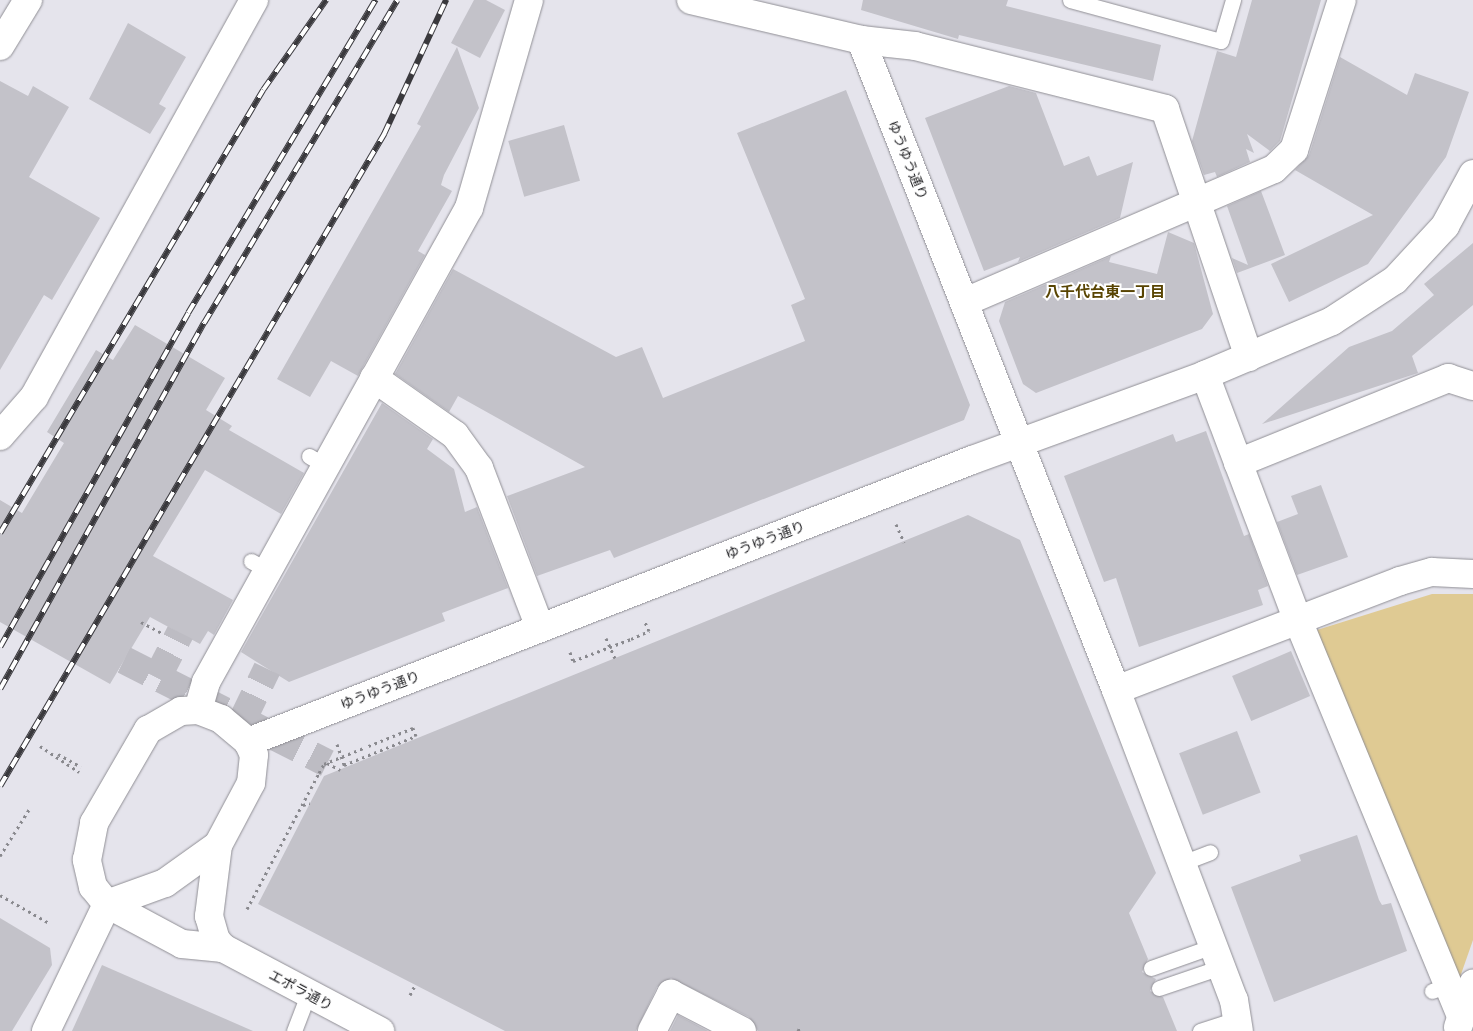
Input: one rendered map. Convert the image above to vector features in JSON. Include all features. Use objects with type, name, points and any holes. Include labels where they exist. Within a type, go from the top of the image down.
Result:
[{"type":"street","points":[[0,46],[28,0]]},
{"type":"street","points":[[0,436],[34,397],[254,0]]},
{"type":"street","points":[[198,710],[206,682],[259,566],[317,460],[374,378],[469,208],[529,0]]},
{"type":"street","points":[[691,0],[861,40],[915,46],[1165,109],[1196,206],[1249,357]]},
{"type":"street","points":[[965,302],[1196,206],[1274,169],[1294,150],[1342,14]]},
{"type":"street","name":"ゆうゆう通り","points":[[861,40],[1019,442]]},
{"type":"street","name":"ゆうゆう通り","points":[[248,742],[1019,442],[1205,375],[1332,321],[1395,280],[1444,226],[1473,174]]},
{"type":"street","points":[[1205,375],[1297,618],[1333,723],[1357,785],[1459,987],[1459,1023]]},
{"type":"street","points":[[374,378],[454,435],[479,468],[540,628]]},
{"type":"street","points":[[1238,463],[1448,378],[1473,386]]},
{"type":"street","points":[[1019,442],[1217,956],[1238,1025]]},
{"type":"street","points":[[1116,690],[1297,618],[1432,572],[1473,574]]},
{"type":"street","points":[[198,710],[221,719],[248,742],[256,769],[218,845],[209,916],[216,940],[223,948],[182,944],[107,904],[93,887],[87,860],[94,823],[148,730],[163,718],[198,710]]},
{"type":"street","points":[[46,1031],[107,904],[165,883],[218,845]]},
{"type":"street","name":"エポラ通り","points":[[223,948],[380,1031]]},
{"type":"street","points":[[652,1031],[671,994],[742,1031]]},
{"type":"lane","points":[[1070,0],[1220,41],[1233,0]]},
{"type":"lane","points":[[1182,863],[1210,852]]},
{"type":"lane","points":[[1151,968],[1217,956]]},
{"type":"lane","points":[[1159,988],[1217,956]]},
{"type":"lane","points":[[294,1031],[308,994]]},
{"type":"lane","points":[[1200,1031],[1238,1025]]},
{"type":"path","points":[[140,622],[162,633]]},
{"type":"path","points":[[570,651],[573,661],[610,647],[649,631],[645,622]]},
{"type":"path","points":[[606,637],[615,658]]},
{"type":"path","points":[[247,909],[302,805],[327,763],[413,728],[416,736],[345,766],[336,744]]},
{"type":"path","points":[[40,746],[78,772]]},
{"type":"path","points":[[58,754],[81,767]]},
{"type":"path","points":[[327,763],[340,770]]},
{"type":"path","points":[[302,805],[310,803]]},
{"type":"path","points":[[0,856],[30,808]]},
{"type":"path","points":[[0,895],[49,923]]},
{"type":"path","points":[[410,995],[415,985]]},
{"type":"path","points":[[798,1031],[800,1027]]},
{"type":"shaded area","points":[[1432,594],[1473,594],[1473,940],[1459,980],[1317,630]]},
{"type":"building","points":[[474,0],[486,0],[505,10],[480,58],[451,43]]},
{"type":"building","points":[[863,0],[1008,0],[1006,6],[1161,45],[1153,81],[959,35],[958,39],[861,10]]},
{"type":"building","points":[[1252,0],[1321,0],[1280,141],[1270,151],[1247,134],[1254,153],[1246,149],[1250,162],[1217,177],[1215,172],[1204,175],[1192,141],[1217,51],[1236,57]]},
{"type":"building","points":[[128,23],[186,57],[159,104],[166,108],[150,134],[89,99]]},
{"type":"building","points":[[457,47],[479,108],[444,175],[441,185],[452,191],[418,251],[425,255],[358,376],[331,361],[310,397],[277,379],[421,126],[417,124]]},
{"type":"building","points":[[1340,57],[1407,95],[1415,73],[1469,92],[1446,157],[1368,264],[1289,302],[1271,264],[1373,215],[1295,170],[1309,155]]},
{"type":"building","points":[[0,81],[28,96],[33,86],[69,107],[29,177],[100,218],[52,300],[44,295],[0,370]]},
{"type":"building","points":[[1009,86],[1036,93],[1064,166],[1089,156],[1097,176],[1133,162],[1120,218],[1018,262],[1020,257],[984,271],[925,118]]},
{"type":"building","points":[[846,90],[970,405],[964,420],[614,558],[610,550],[537,576],[507,496],[585,467],[458,396],[449,412],[395,374],[453,269],[616,357],[642,347],[663,398],[805,341],[791,305],[805,299],[737,133]]},
{"type":"building","points":[[564,125],[580,181],[524,197],[508,141]]},
{"type":"building","points":[[1261,191],[1285,255],[1237,273],[1232,258],[1248,265],[1227,206]]},
{"type":"building","points":[[1168,232],[1194,243],[1213,314],[1202,329],[1036,393],[1023,384],[999,321],[1005,302],[1111,256],[1109,262],[1157,274]]},
{"type":"building","points":[[1473,243],[1473,305],[1412,356],[1418,373],[1262,424],[1349,347],[1392,331],[1434,295],[1424,284]]},
{"type":"building","points":[[135,325],[225,378],[206,410],[232,426],[229,430],[304,473],[281,514],[205,470],[153,556],[233,600],[214,635],[208,631],[200,644],[150,617],[110,684],[0,622],[0,500],[22,513],[64,443],[47,432],[96,350],[113,360]]},
{"type":"building","points":[[382,403],[433,439],[427,449],[454,469],[465,512],[477,507],[508,588],[442,613],[445,621],[289,682],[241,652]]},
{"type":"building","points":[[1206,431],[1244,536],[1249,534],[1268,586],[1258,590],[1263,605],[1139,647],[1116,578],[1104,582],[1064,476],[1173,434],[1176,442]]},
{"type":"building","points":[[1321,485],[1348,557],[1297,575],[1277,522],[1298,514],[1291,496]]},
{"type":"building","points":[[968,515],[1020,540],[1156,873],[1129,913],[1148,959],[1142,972],[1156,979],[1150,991],[1163,997],[1177,1031],[758,1031],[749,1017],[671,978],[657,987],[636,1031],[505,1031],[258,904],[324,776]]},
{"type":"building","points":[[1291,651],[1310,696],[1251,721],[1232,676]]},
{"type":"building","points":[[1237,731],[1261,793],[1203,815],[1179,753]]},
{"type":"building","points":[[1357,835],[1379,900],[1382,905],[1391,903],[1407,951],[1274,1002],[1231,887],[1301,861],[1299,855]]},
{"type":"building","points":[[0,918],[50,948],[52,965],[12,1031],[0,1031]]},
{"type":"building","points":[[102,965],[253,1031],[72,1031]]},
{"type":"building","points":[[678,1015],[708,1031],[670,1031]]},
{"type":"tunnel","points":[[157,678],[180,633]]},
{"type":"tunnel","points":[[124,660],[327,763]]},
{"type":"tunnel","points":[[242,721],[267,669]]},
{"type":"railway","points":[[0,533],[263,90],[326,0]]},
{"type":"railway","points":[[0,647],[188,313],[375,0]]},
{"type":"railway","points":[[0,689],[204,323],[397,0]]},
{"type":"railway","points":[[0,786],[384,134],[446,0]]},
{"type":"district","name":"八千代台東一丁目","points":[[1105,292]]}]
